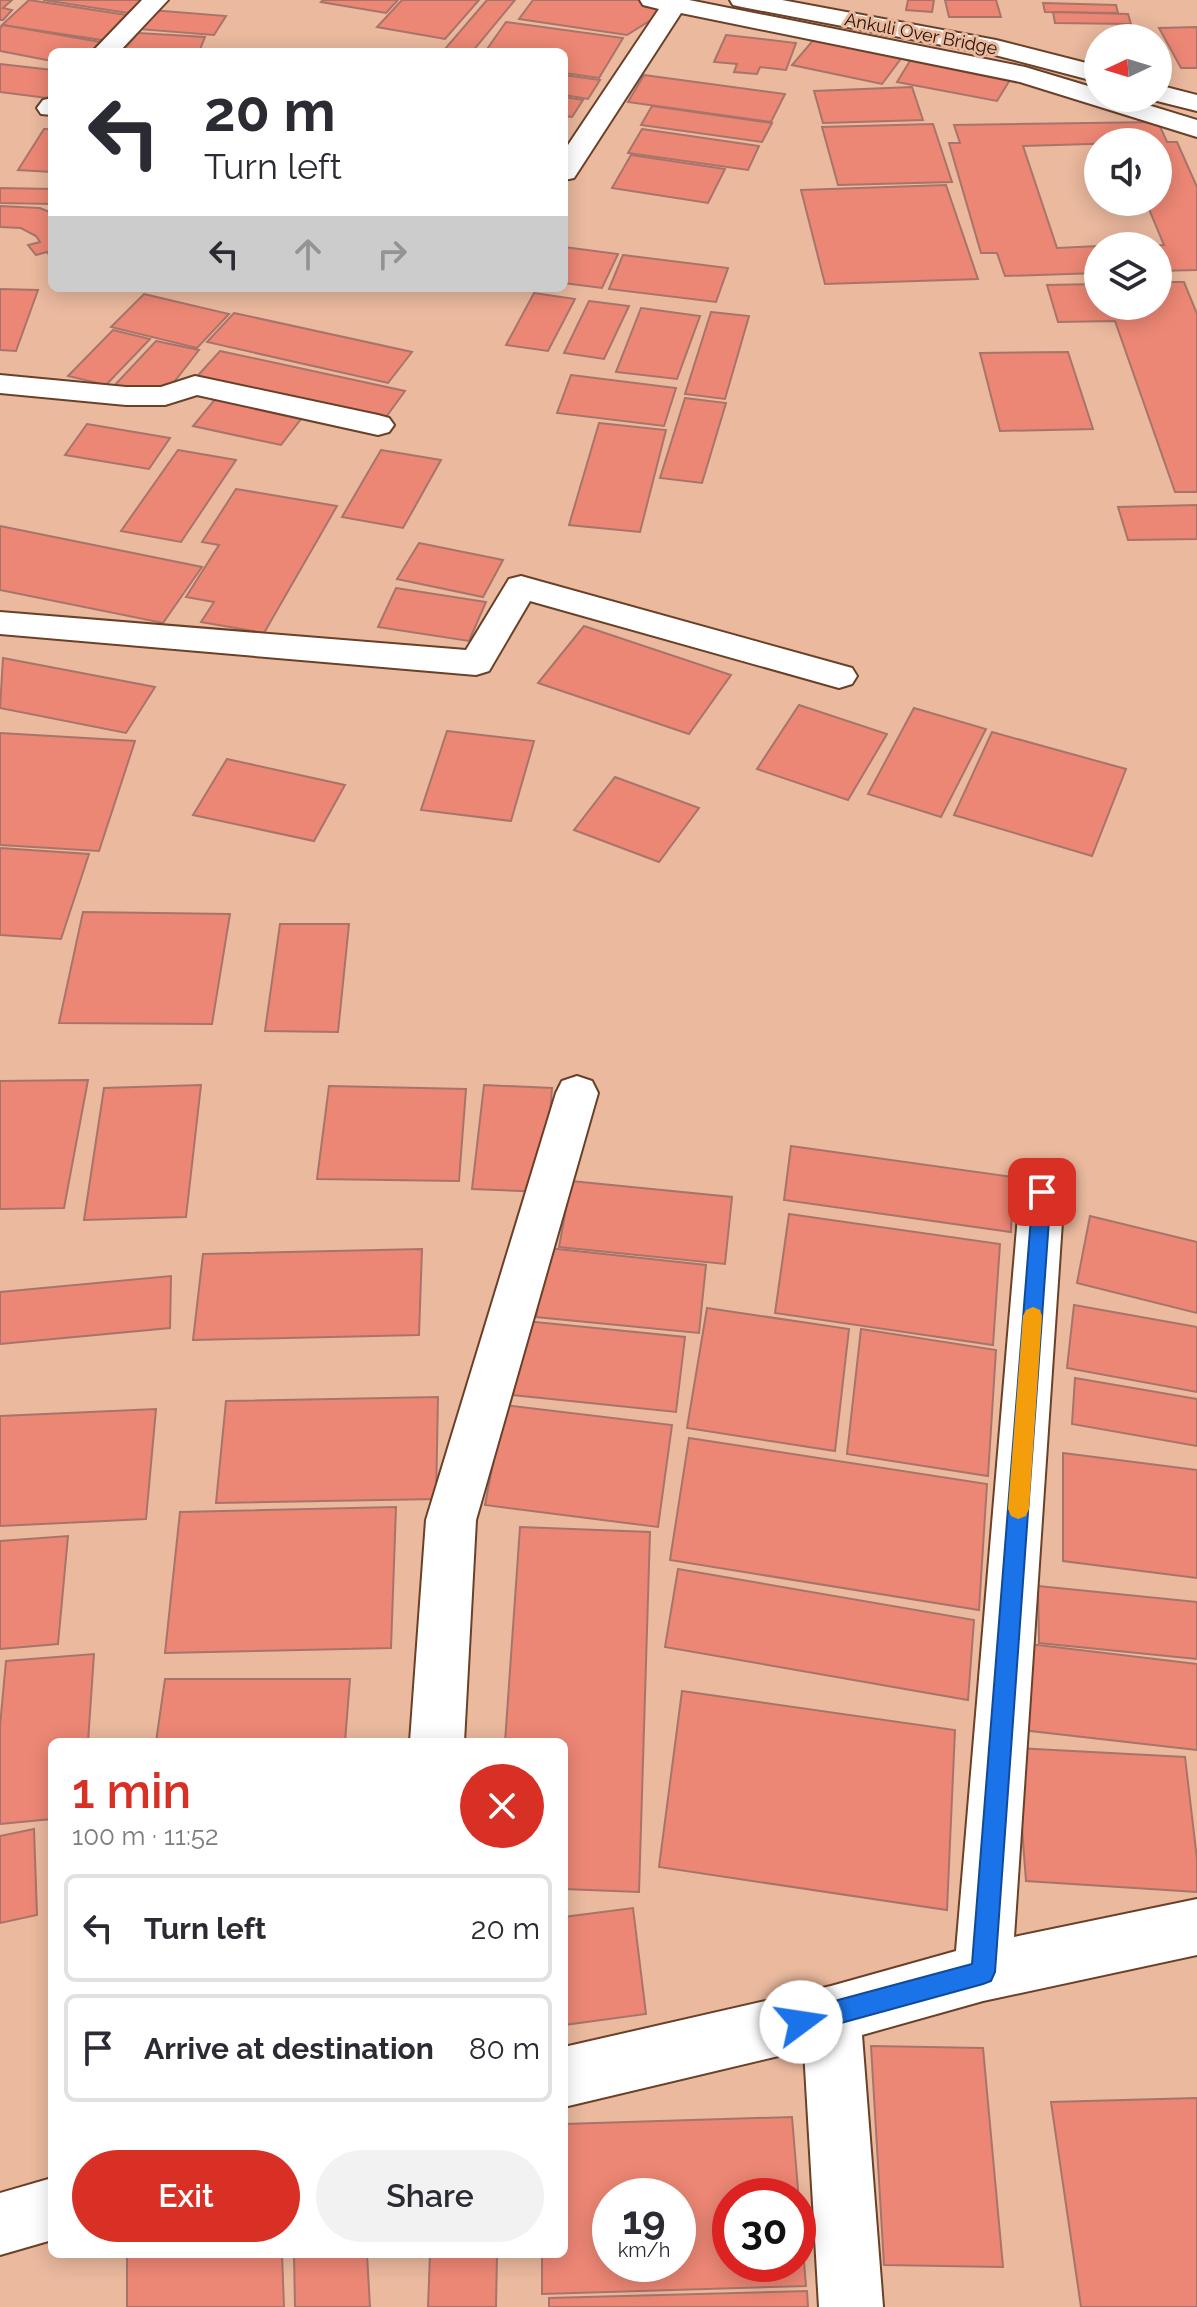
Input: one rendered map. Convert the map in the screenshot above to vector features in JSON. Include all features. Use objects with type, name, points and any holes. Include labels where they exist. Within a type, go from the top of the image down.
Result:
[{"type":"street","points":[[109,48],[156,0]]},
{"type":"street","name":"Ankuli Over Bridge","points":[[742,0],[996,48],[1084,70]]},
{"type":"street","points":[[568,165],[663,2],[1025,75],[1084,94]]},
{"type":"street","points":[[1172,97],[1197,103]]},
{"type":"street","points":[[1143,112],[1197,129]]},
{"type":"street","points":[[0,384],[152,396],[165,396],[195,385],[378,425]]},
{"type":"street","points":[[0,623],[476,663],[521,587],[839,676]]},
{"type":"street","points":[[437,1738],[451,1520],[577,1093]]},
{"type":"street","points":[[983,1972],[1042,1192]]},
{"type":"street","points":[[568,2076],[831,2015],[983,1972],[1197,1927]]},
{"type":"street","points":[[831,2015],[851,2307]]},
{"type":"street","points":[[0,2224],[48,2210]]},
{"type":"building","points":[[0,0],[12,0],[3,8],[12,10],[3,20],[0,20]]},
{"type":"building","points":[[29,0],[133,16],[108,41],[2,25]]},
{"type":"building","points":[[43,0],[142,0],[128,13]]},
{"type":"building","points":[[398,0],[386,13],[321,2]]},
{"type":"building","points":[[402,0],[479,0],[445,39],[377,27]]},
{"type":"building","points":[[487,0],[515,0],[475,48],[446,48]]},
{"type":"building","points":[[533,0],[644,0],[651,1],[662,13],[627,35],[519,19]]},
{"type":"building","points":[[908,0],[934,0],[932,12],[906,10]]},
{"type":"building","points":[[945,0],[996,0],[1001,17],[949,17]]},
{"type":"building","points":[[1043,3],[1116,5],[1118,13],[1045,12]]},
{"type":"building","points":[[151,10],[226,16],[214,35],[138,29]]},
{"type":"building","points":[[1053,12],[1128,14],[1131,24],[1055,23]]},
{"type":"building","points":[[506,22],[623,38],[599,78],[568,74],[568,48],[488,48]]},
{"type":"building","points":[[3,25],[106,43],[100,48],[48,48],[48,60],[0,51],[0,28]]},
{"type":"building","points":[[1197,27],[1197,68],[1181,68],[1172,52],[1172,28]]},
{"type":"building","points":[[138,33],[205,37],[201,48],[125,48]]},
{"type":"building","points":[[726,35],[796,43],[786,70],[760,67],[757,74],[734,72],[737,64],[714,62]]},
{"type":"building","points":[[815,38],[903,56],[882,84],[792,65]]},
{"type":"building","points":[[913,56],[1013,75],[997,101],[897,82]]},
{"type":"building","points":[[0,64],[48,70],[47,98],[0,92]]},
{"type":"building","points":[[644,75],[785,94],[771,122],[628,102]]},
{"type":"building","points":[[568,76],[600,80],[588,99],[568,96]]},
{"type":"building","points":[[912,87],[923,120],[823,123],[814,91]]},
{"type":"building","points":[[568,98],[583,100],[572,117],[568,116]]},
{"type":"building","points":[[652,106],[772,123],[762,142],[641,125]]},
{"type":"building","points":[[1158,122],[1161,128],[1084,128],[1084,144],[1023,146],[1057,248],[1084,247],[1084,273],[1005,276],[997,253],[981,253],[949,143],[960,143],[954,125]]},
{"type":"building","points":[[933,124],[952,182],[838,185],[822,127]]},
{"type":"building","points":[[44,129],[48,129],[48,172],[18,170]]},
{"type":"building","points":[[642,129],[759,146],[748,170],[628,153]]},
{"type":"building","points":[[1172,142],[1177,142],[1197,187],[1197,270],[1172,271],[1172,232],[1159,232],[1152,216],[1172,216]]},
{"type":"building","points":[[631,155],[725,169],[708,203],[612,188]]},
{"type":"building","points":[[946,185],[978,279],[825,284],[801,190]]},
{"type":"building","points":[[0,188],[48,189],[48,204],[0,203]]},
{"type":"building","points":[[0,206],[40,208],[48,211],[48,253],[36,255],[28,245],[40,242],[36,236],[21,228],[0,227]]},
{"type":"building","points":[[568,248],[618,254],[602,288],[568,284]]},
{"type":"building","points":[[623,255],[728,268],[716,302],[609,289]]},
{"type":"building","points":[[1172,282],[1184,282],[1197,314],[1197,492],[1175,492],[1115,321],[1058,322],[1047,285],[1084,284],[1084,320],[1172,320]]},
{"type":"building","points":[[0,289],[38,290],[16,351],[0,350]]},
{"type":"building","points":[[534,293],[575,299],[548,351],[506,345]]},
{"type":"building","points":[[144,294],[229,314],[197,348],[111,327]]},
{"type":"building","points":[[589,301],[629,306],[604,359],[564,353]]},
{"type":"building","points":[[641,308],[700,316],[677,379],[616,372]]},
{"type":"building","points":[[711,312],[749,316],[725,399],[685,394]]},
{"type":"building","points":[[234,313],[412,352],[388,383],[207,342]]},
{"type":"building","points":[[113,330],[150,339],[106,385],[68,376]]},
{"type":"building","points":[[156,341],[199,350],[171,386],[113,387]]},
{"type":"building","points":[[220,351],[405,391],[381,424],[192,382]]},
{"type":"building","points":[[1068,352],[1093,429],[1000,431],[980,353]]},
{"type":"building","points":[[571,375],[676,388],[664,426],[557,413]]},
{"type":"building","points":[[221,392],[308,410],[281,445],[193,426]]},
{"type":"building","points":[[685,398],[726,403],[702,483],[660,478]]},
{"type":"building","points":[[599,423],[666,430],[640,532],[569,525]]},
{"type":"building","points":[[87,424],[170,438],[149,469],[65,455]]},
{"type":"building","points":[[178,450],[236,460],[181,542],[121,531]]},
{"type":"building","points":[[381,450],[441,460],[403,528],[342,517]]},
{"type":"building","points":[[236,489],[337,506],[264,633],[201,622],[214,602],[186,597],[219,545],[202,542]]},
{"type":"building","points":[[1197,505],[1197,539],[1128,540],[1118,507]]},
{"type":"building","points":[[0,526],[202,567],[163,623],[0,590]]},
{"type":"building","points":[[419,543],[503,560],[483,597],[397,579]]},
{"type":"building","points":[[396,588],[486,602],[469,641],[378,627]]},
{"type":"building","points":[[584,626],[731,675],[689,734],[538,683]]},
{"type":"building","points":[[3,658],[155,687],[126,733],[0,708]]},
{"type":"building","points":[[799,705],[887,734],[848,800],[757,769]]},
{"type":"building","points":[[914,708],[986,729],[941,817],[868,794]]},
{"type":"building","points":[[447,731],[534,741],[511,821],[421,810]]},
{"type":"building","points":[[992,732],[1126,769],[1092,856],[954,815]]},
{"type":"building","points":[[0,733],[135,741],[99,851],[0,845]]},
{"type":"building","points":[[227,759],[345,785],[314,841],[193,815]]},
{"type":"building","points":[[615,777],[699,808],[659,862],[574,830]]},
{"type":"building","points":[[0,848],[89,854],[61,939],[0,935]]},
{"type":"building","points":[[83,912],[230,914],[212,1024],[59,1023]]},
{"type":"building","points":[[280,924],[349,924],[338,1032],[265,1031]]},
{"type":"building","points":[[88,1080],[64,1208],[0,1209],[0,1081]]},
{"type":"building","points":[[201,1085],[186,1217],[84,1220],[104,1088]]},
{"type":"building","points":[[484,1085],[552,1088],[544,1192],[472,1189]]},
{"type":"building","points":[[329,1086],[466,1089],[459,1181],[317,1179]]},
{"type":"building","points":[[791,1146],[1013,1177],[1011,1232],[784,1200]]},
{"type":"building","points":[[571,1181],[732,1197],[725,1264],[559,1247]]},
{"type":"building","points":[[789,1214],[1000,1244],[993,1345],[775,1313]]},
{"type":"building","points":[[1090,1216],[1197,1242],[1197,1313],[1077,1283]]},
{"type":"building","points":[[548,1248],[706,1265],[699,1333],[536,1317]]},
{"type":"building","points":[[422,1249],[419,1335],[193,1340],[203,1254]]},
{"type":"building","points":[[171,1276],[170,1328],[0,1344],[0,1292]]},
{"type":"building","points":[[1074,1305],[1197,1327],[1197,1392],[1067,1368]]},
{"type":"building","points":[[707,1308],[849,1329],[835,1451],[687,1428]]},
{"type":"building","points":[[525,1321],[685,1337],[676,1412],[513,1395]]},
{"type":"building","points":[[861,1329],[996,1350],[988,1476],[847,1454]]},
{"type":"building","points":[[1075,1378],[1197,1399],[1197,1446],[1072,1424]]},
{"type":"building","points":[[438,1397],[436,1499],[216,1503],[226,1401]]},
{"type":"building","points":[[504,1405],[672,1425],[658,1527],[485,1505]]},
{"type":"building","points":[[156,1409],[146,1519],[0,1526],[0,1416]]},
{"type":"building","points":[[689,1438],[987,1484],[979,1610],[670,1560]]},
{"type":"building","points":[[1063,1453],[1197,1470],[1197,1578],[1063,1561]]},
{"type":"building","points":[[396,1507],[391,1648],[165,1653],[180,1512]]},
{"type":"building","points":[[520,1527],[650,1532],[639,1892],[568,1889],[568,1738],[505,1738]]},
{"type":"building","points":[[68,1536],[58,1644],[0,1649],[0,1541]]},
{"type":"building","points":[[678,1569],[974,1620],[968,1700],[665,1647]]},
{"type":"building","points":[[1038,1586],[1197,1602],[1197,1659],[1039,1643]]},
{"type":"building","points":[[1021,1643],[1197,1664],[1197,1750],[1022,1730]]},
{"type":"building","points":[[94,1654],[88,1738],[48,1738],[48,1819],[0,1824],[0,1726],[6,1661]]},
{"type":"building","points":[[165,1679],[350,1679],[345,1738],[157,1738]]},
{"type":"building","points":[[682,1691],[955,1730],[947,1910],[659,1867]]},
{"type":"building","points":[[1016,1748],[1185,1757],[1197,1859],[1197,1892],[1026,1881]]},
{"type":"building","points":[[34,1829],[37,1915],[0,1923],[0,1836]]},
{"type":"building","points":[[633,1908],[646,2014],[568,2024],[568,1916]]},
{"type":"building","points":[[871,2046],[983,2048],[1003,2267],[884,2265]]},
{"type":"building","points":[[1197,2098],[1197,2307],[1081,2307],[1051,2102]]},
{"type":"building","points":[[792,2117],[797,2178],[712,2178],[712,2282],[806,2282],[806,2286],[542,2294],[542,2258],[568,2258],[568,2124]]},
{"type":"building","points":[[127,2258],[282,2258],[284,2307],[127,2307]]},
{"type":"building","points":[[294,2258],[367,2258],[370,2307],[295,2307]]},
{"type":"building","points":[[430,2258],[497,2258],[496,2307],[428,2307]]},
{"type":"building","points":[[807,2291],[808,2307],[549,2307],[549,2298]]},
{"type":"slow traffic","points":[[1018,1509],[1033,1316]]},
{"type":"route","points":[[801,2022],[983,1972],[1042,1192]]}]
